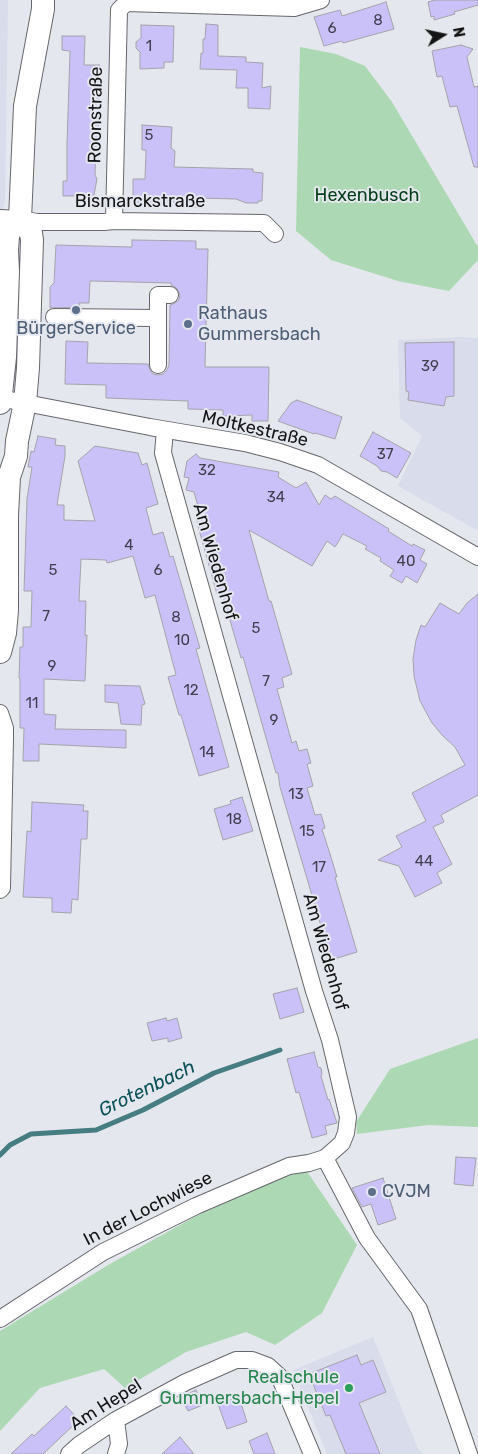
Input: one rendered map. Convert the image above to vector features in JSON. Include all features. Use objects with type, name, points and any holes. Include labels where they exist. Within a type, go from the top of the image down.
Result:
[{"type":"street","points":[[0,400],[4,366],[3,308],[8,236],[11,227],[10,219],[25,106],[43,0]]},
{"type":"street","name":"Roonstraße","points":[[114,221],[119,10],[126,3],[294,8],[321,0]]},
{"type":"street","points":[[0,652],[5,633],[7,610],[7,515],[4,467],[16,456],[17,441],[25,403],[32,240],[31,233],[10,219]]},
{"type":"street","name":"Bismarckstraße","points":[[10,219],[37,222],[264,222],[275,234]]},
{"type":"street","points":[[158,365],[158,295],[170,296]]},
{"type":"street","points":[[54,317],[158,318]]},
{"type":"street","name":"Moltkestraße","points":[[0,400],[267,448],[318,465],[478,557]]},
{"type":"street","name":"Am Wiedenhof","points":[[166,430],[163,453],[205,596],[314,991],[330,1040],[348,1117],[346,1133],[342,1143],[325,1158]]},
{"type":"street","points":[[0,712],[5,728],[2,888],[0,890]]},
{"type":"street","points":[[325,1158],[368,1238],[419,1309],[469,1454]]},
{"type":"street","name":"In der Lochwiese","points":[[0,1319],[111,1248],[196,1206],[289,1166],[325,1158]]},
{"type":"street","name":"Am Hepel","points":[[69,1454],[78,1445],[116,1420],[186,1382],[236,1360],[252,1360],[268,1366],[279,1376],[312,1454]]},
{"type":"street","points":[[116,1420],[120,1444],[116,1454]]},
{"type":"shaded area","points":[[0,0],[8,0],[5,201],[0,223]]},
{"type":"shaded area","points":[[478,338],[478,531],[398,486],[422,436],[400,418],[398,340]]},
{"type":"shaded area","points":[[373,1337],[418,1449],[423,1454],[327,1454],[293,1370]]},
{"type":"green space","name":"Hexenbusch","points":[[300,47],[336,54],[365,66],[392,102],[478,247],[478,260],[449,291],[398,281],[331,260],[296,231]]},
{"type":"green space","points":[[478,1038],[478,1127],[428,1125],[357,1134],[356,1122],[390,1069]]},
{"type":"green space","points":[[306,1170],[357,1245],[322,1313],[275,1345],[246,1332],[186,1352],[125,1388],[104,1369],[40,1388],[0,1431],[0,1331],[108,1265],[198,1215],[294,1172]]},
{"type":"building","points":[[435,0],[478,0],[478,5],[434,20],[434,16],[431,17],[428,2]]},
{"type":"building","points":[[386,2],[394,29],[343,43],[342,41],[324,46],[314,17],[340,10],[342,16]]},
{"type":"building","points":[[206,24],[218,25],[218,56],[246,57],[246,62],[263,63],[262,88],[271,86],[270,109],[248,108],[248,88],[236,88],[237,70],[200,69]]},
{"type":"building","points":[[141,25],[174,26],[173,62],[164,62],[164,68],[140,69],[140,52],[136,48],[136,42],[141,38]]},
{"type":"building","points":[[62,36],[85,36],[84,65],[100,65],[98,144],[96,144],[95,175],[97,179],[92,205],[82,196],[63,196],[63,181],[67,181],[70,51],[62,50]]},
{"type":"building","points":[[461,45],[473,49],[467,57],[474,87],[478,86],[478,167],[474,167],[457,106],[450,107],[442,76],[437,77],[432,51]]},
{"type":"building","points":[[142,125],[172,127],[171,148],[175,151],[174,167],[253,169],[253,172],[263,173],[262,201],[246,203],[236,199],[198,198],[197,207],[175,206],[175,202],[133,202],[133,179],[145,179],[146,150],[142,150]]},
{"type":"building","name":"Rathaus Gummersbach","points":[[132,240],[196,241],[196,249],[208,249],[205,367],[269,367],[268,421],[252,421],[252,415],[223,416],[223,410],[188,409],[188,401],[106,398],[106,385],[65,384],[66,341],[88,342],[87,363],[148,364],[153,374],[158,375],[163,374],[167,370],[169,365],[170,305],[179,300],[180,295],[171,283],[90,281],[89,303],[79,303],[80,307],[50,308],[50,287],[54,283],[56,245],[132,247]]},
{"type":"building","points":[[454,342],[454,396],[446,397],[444,406],[408,400],[409,392],[406,391],[405,343]]},
{"type":"building","points":[[297,400],[342,417],[335,439],[314,434],[278,421],[291,403]]},
{"type":"building","points":[[373,432],[411,453],[397,478],[381,471],[377,466],[360,456]]},
{"type":"building","points":[[38,436],[56,439],[55,445],[65,446],[57,505],[64,505],[64,520],[95,521],[78,461],[95,446],[138,453],[142,465],[147,463],[158,504],[146,508],[153,535],[163,532],[170,557],[173,556],[200,648],[196,649],[229,767],[199,776],[168,677],[176,675],[155,595],[145,598],[133,556],[107,563],[106,560],[81,559],[79,601],[86,601],[85,681],[44,679],[44,714],[56,715],[55,729],[126,730],[126,748],[39,744],[39,761],[23,761],[24,728],[20,728],[20,647],[23,647],[23,627],[31,627],[32,591],[24,591],[27,499],[32,467],[28,467],[31,451],[34,452]]},
{"type":"building","points":[[196,454],[200,458],[279,472],[278,477],[296,488],[306,482],[319,505],[325,495],[331,499],[335,496],[389,529],[388,531],[412,546],[413,544],[425,550],[420,560],[427,564],[417,583],[406,576],[402,583],[390,576],[394,570],[380,561],[381,558],[365,549],[367,546],[343,534],[335,547],[327,541],[312,566],[249,530],[292,674],[282,678],[284,687],[277,689],[292,743],[296,741],[299,751],[307,749],[311,763],[307,764],[313,786],[307,788],[315,815],[321,814],[325,828],[322,829],[357,952],[331,960],[243,657],[241,658],[222,593],[217,594],[198,526],[196,515],[200,514],[194,492],[186,490],[189,478],[184,477],[187,461]]},
{"type":"building","points":[[478,594],[478,795],[441,815],[444,822],[433,827],[452,864],[437,873],[442,883],[415,897],[399,866],[378,860],[402,847],[396,836],[426,821],[412,793],[465,765],[455,747],[432,723],[420,701],[414,676],[413,659],[416,640],[421,625],[425,627],[440,603],[459,614],[467,603]]},
{"type":"building","points":[[105,685],[140,686],[145,704],[142,705],[141,725],[121,724],[118,703],[105,702]]},
{"type":"building","points":[[242,797],[253,831],[223,840],[214,809],[231,804],[230,801]]},
{"type":"building","points":[[32,802],[84,805],[83,811],[88,811],[87,839],[81,839],[78,900],[72,899],[71,913],[52,912],[52,898],[23,897],[27,831],[31,832]]},
{"type":"building","points":[[297,988],[304,1012],[280,1019],[273,994]]},
{"type":"building","points":[[166,1018],[167,1021],[177,1018],[182,1038],[168,1042],[168,1038],[152,1041],[147,1023]]},
{"type":"building","points":[[314,1052],[318,1067],[321,1068],[321,1076],[337,1123],[325,1126],[327,1134],[312,1138],[299,1092],[296,1093],[287,1059]]},
{"type":"building","points":[[456,1157],[476,1158],[473,1186],[454,1184]]},
{"type":"building","points":[[383,1178],[396,1219],[378,1225],[371,1204],[362,1207],[352,1188]]},
{"type":"building","name":"Realschule Gummersbach-Hepel","points":[[357,1355],[361,1365],[373,1360],[386,1392],[359,1403],[380,1454],[346,1454],[330,1415],[326,1416],[309,1374]]},
{"type":"building","points":[[196,1390],[203,1405],[188,1411],[181,1397]]},
{"type":"building","points":[[239,1397],[247,1422],[227,1429],[218,1404]]},
{"type":"building","points":[[66,1406],[79,1420],[43,1454],[11,1454],[32,1434],[34,1436]]},
{"type":"building","points":[[267,1433],[275,1454],[254,1454],[249,1441]]},
{"type":"building","points":[[180,1437],[194,1454],[162,1454]]},
{"type":"waterway","name":"Grotenbach","points":[[0,1155],[10,1145],[31,1134],[96,1130],[143,1110],[214,1073],[280,1050]]},
{"type":"place","name":"BürgerService","points":[[76,310]]},
{"type":"place","name":"Rathaus Gummersbach","points":[[188,324]]},
{"type":"place","name":"CVJM","points":[[372,1192]]},
{"type":"place","name":"Realschule Gummersbach-Hepel","points":[[349,1388]]}]
